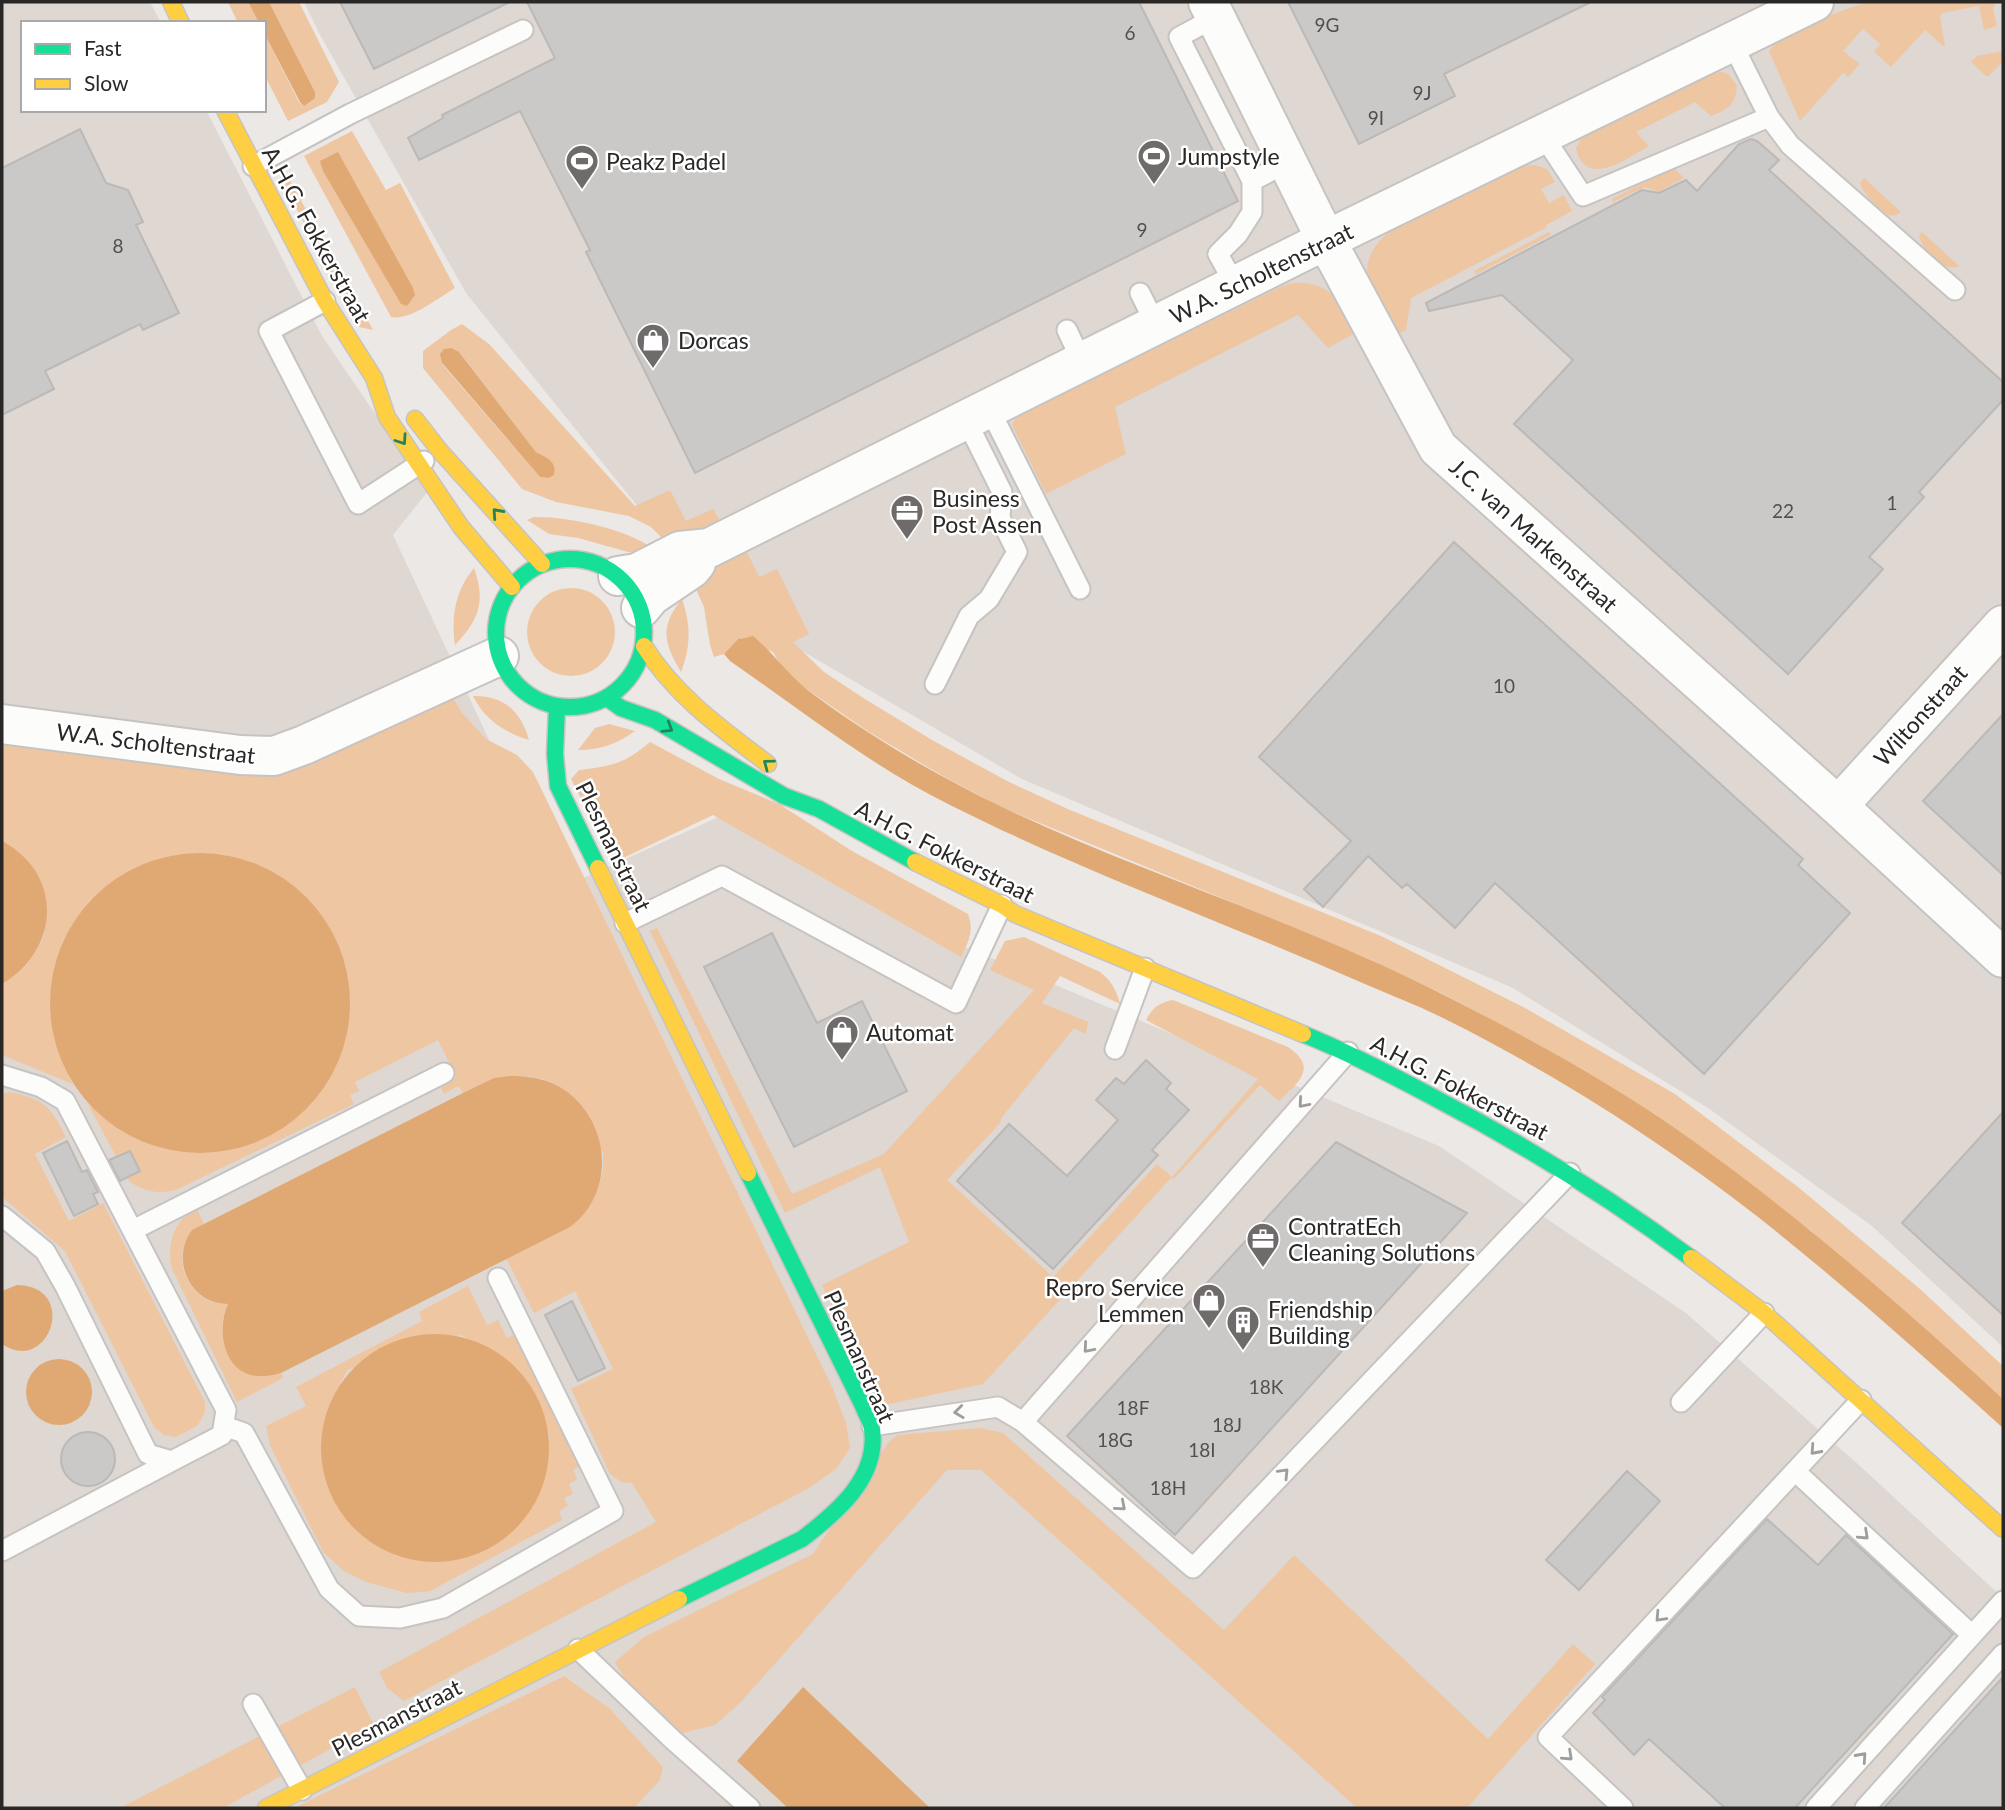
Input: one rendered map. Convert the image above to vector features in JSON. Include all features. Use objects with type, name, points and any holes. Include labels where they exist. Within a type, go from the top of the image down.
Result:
[{"type":"street","points":[[171,2],[180,21]]},
{"type":"street","name":"W.A. Scholtenstraat","points":[[618,576],[637,573],[680,551],[709,548],[978,414],[1074,346],[1148,309],[1235,285],[1814,2]]},
{"type":"street","name":"J.C. van Markenstraat","points":[[1212,9],[1236,104],[1287,162],[1438,448],[1838,806],[2003,958]]},
{"type":"street","name":"A.H.G. Fokkerstraat","points":[[226,112],[325,301],[374,378],[387,418],[461,527],[512,587]]},
{"type":"street","name":"A.H.G. Fokkerstraat","points":[[374,378],[400,402],[440,451],[542,564]]},
{"type":"street","name":"W.A. Scholtenstraat","points":[[641,608],[651,596],[691,569],[709,548]]},
{"type":"street","points":[[562,559],[582,559],[601,565],[618,576],[632,590],[641,608],[645,627],[644,646],[638,665],[630,678],[607,698],[592,705],[574,708],[537,700],[522,689],[508,674],[499,656],[496,638],[502,602],[512,587],[525,573],[542,564],[562,559]]},
{"type":"street","name":"Wiltonstraat","points":[[1838,806],[2003,625]]},
{"type":"street","name":"A.H.G. Fokkerstraat","points":[[644,646],[654,665],[687,698],[713,722],[799,788],[819,809]]},
{"type":"street","name":"W.A. Scholtenstraat","points":[[2,724],[240,755],[274,756],[304,745],[499,656]]},
{"type":"street","name":"A.H.G. Fokkerstraat","points":[[607,698],[621,708],[655,720],[784,796],[819,809],[1015,914],[1348,1052],[1472,1117],[1570,1173],[1667,1240],[1764,1313],[2003,1529]]},
{"type":"street","name":"Plesmanstraat","points":[[266,1808],[803,1539],[835,1514],[871,1463],[872,1426],[558,786],[555,754],[557,706]]},
{"type":"lane","points":[[253,166],[349,114],[523,30]]},
{"type":"lane","points":[[1731,41],[1769,117],[1790,145],[1955,290]]},
{"type":"lane","points":[[1235,285],[1218,254],[1238,234],[1252,212],[1252,181],[1236,104]]},
{"type":"lane","points":[[1542,134],[1583,196],[1769,117]]},
{"type":"lane","points":[[1252,181],[1287,162]]},
{"type":"lane","points":[[325,301],[269,331],[358,504],[440,451]]},
{"type":"lane","points":[[978,414],[1080,589]]},
{"type":"lane","points":[[935,684],[970,616],[989,599],[1017,552],[1000,518],[1002,492],[978,414]]},
{"type":"lane","points":[[625,923],[722,876],[956,1003],[1002,905]]},
{"type":"lane","points":[[1115,1049],[1145,968]]},
{"type":"lane","points":[[1023,1422],[1348,1052]]},
{"type":"lane","points":[[133,1230],[444,1073]]},
{"type":"lane","points":[[2,1075],[41,1087],[65,1101],[226,1410],[222,1435],[2,1551]]},
{"type":"lane","points":[[872,1426],[998,1407],[1023,1422],[1193,1568],[1570,1173]]},
{"type":"lane","points":[[2,1216],[45,1251],[148,1454],[172,1461]]},
{"type":"lane","points":[[223,1426],[244,1433],[330,1589],[359,1616],[400,1618],[443,1608],[613,1511],[498,1278]]},
{"type":"lane","points":[[1681,1402],[1764,1313]]},
{"type":"lane","points":[[1623,1808],[1548,1737],[1861,1400]]},
{"type":"lane","points":[[1796,1472],[1972,1634]]},
{"type":"lane","points":[[1816,1808],[2003,1601]]},
{"type":"lane","points":[[578,1650],[750,1808]]},
{"type":"lane","points":[[1865,1808],[2003,1654]]},
{"type":"lane","points":[[253,1704],[302,1790]]},
{"type":"shaded area","points":[[2,2],[150,2],[160,21],[21,21],[21,112],[207,112],[322,336],[428,491],[393,535],[559,889],[721,816],[898,919],[1439,1146],[1686,1313],[1860,1466],[2003,1598],[2003,1808],[2,1808]]},
{"type":"shaded area","points":[[228,2],[248,2],[258,21],[237,21]]},
{"type":"shaded area","points":[[248,2],[269,2],[315,92],[315,98],[304,106],[266,37],[266,21],[258,21]]},
{"type":"shaded area","points":[[269,2],[299,2],[339,82],[327,102],[288,121],[266,78],[266,37],[299,102],[304,106],[315,92]]},
{"type":"shaded area","points":[[304,2],[2003,2],[2003,1347],[1872,1226],[1708,1108],[1511,987],[1022,779],[797,648],[639,508],[466,293]]},
{"type":"shaded area","points":[[1868,2],[1996,2],[1993,8],[1997,26],[1984,30],[1979,6],[1942,13],[1940,17],[1945,45],[1925,30],[1891,67],[1874,52],[1880,44],[1863,29],[1843,51],[1860,64],[1848,77],[1843,73],[1800,121],[1769,51],[1799,28]]},
{"type":"shaded area","points":[[2003,51],[2003,61],[1989,76],[1971,62],[1977,56]]},
{"type":"shaded area","points":[[1722,72],[1729,75],[1737,86],[1734,98],[1726,109],[1711,116],[1695,102],[1636,132],[1649,146],[1619,163],[1598,169],[1588,167],[1581,160],[1576,148],[1582,137],[1711,73]]},
{"type":"shaded area","points":[[352,131],[386,190],[400,183],[455,288],[407,316],[391,317],[304,156]]},
{"type":"shaded area","points":[[338,152],[413,288],[415,295],[407,306],[401,304],[323,171],[320,161]]},
{"type":"shaded area","points":[[1535,165],[1547,169],[1555,182],[1541,189],[1549,203],[1564,195],[1572,211],[1546,225],[1547,227],[1411,298],[1406,330],[1394,336],[1367,277],[1368,262],[1378,243],[1396,228],[1522,166]]},
{"type":"shaded area","points":[[1673,167],[1684,178],[1658,192],[1645,187],[1613,202],[1612,199]]},
{"type":"shaded area","points":[[1864,178],[1901,212],[1891,216],[1876,205],[1861,187],[1860,183]]},
{"type":"shaded area","points":[[289,179],[373,330],[359,327],[284,185]]},
{"type":"shaded area","points":[[1549,232],[1551,235],[1476,274],[1474,271]]},
{"type":"shaded area","points":[[1922,232],[1959,266],[1947,267],[1929,254],[1919,236]]},
{"type":"shaded area","points":[[1292,283],[1316,285],[1332,295],[1355,333],[1328,348],[1298,315],[1115,407],[1126,454],[1046,494],[1012,425],[1016,417]]},
{"type":"shaded area","points":[[462,324],[489,344],[635,506],[670,490],[686,521],[713,509],[721,523],[678,544],[663,539],[651,527],[629,516],[556,502],[522,489],[423,368],[423,351]],"holes":[[[459,352],[536,452],[552,462],[548,478],[540,477],[442,364]]]},
{"type":"shaded area","points":[[451,348],[459,352],[536,452],[553,463],[554,475],[548,478],[540,477],[442,363],[440,354],[444,349]]},
{"type":"shaded area","points":[[534,517],[596,525],[629,535],[653,549],[628,552],[578,538],[549,534],[527,520]]},
{"type":"shaded area","points":[[746,550],[759,577],[777,569],[809,634],[793,642],[824,672],[932,740],[1007,781],[1070,810],[1381,936],[1525,1008],[1675,1094],[1798,1187],[1920,1289],[2003,1366],[2003,1399],[1810,1230],[1687,1137],[1528,1039],[1367,958],[1001,807],[869,732],[799,684],[781,666],[773,652],[739,638],[724,654],[714,657],[704,607],[695,587],[707,570]]},
{"type":"shaded area","points":[[474,568],[480,601],[478,610],[470,627],[455,645],[456,604],[462,586]]},
{"type":"shaded area","points":[[562,588],[580,588],[596,595],[608,607],[615,623],[615,641],[608,657],[596,669],[580,676],[562,676],[546,669],[534,657],[527,641],[527,623],[534,607],[546,595]]},
{"type":"shaded area","points":[[682,599],[689,636],[681,672],[666,635],[670,618]]},
{"type":"shaded area","points":[[753,636],[799,683],[817,697],[884,742],[954,783],[1057,832],[1392,969],[1508,1028],[1631,1099],[1771,1199],[1927,1331],[2003,1399],[2003,1428],[1790,1242],[1722,1189],[1608,1111],[1528,1063],[1436,1015],[1050,852],[921,790],[837,737],[724,654],[739,638]]},
{"type":"shaded area","points":[[452,696],[462,713],[486,739],[517,755],[533,772],[832,1387],[846,1423],[850,1448],[836,1469],[809,1488],[404,1701],[387,1688],[379,1672],[656,1522],[632,1483],[621,1482],[610,1474],[571,1389],[613,1369],[575,1291],[534,1313],[506,1258],[570,1227],[598,1189],[603,1171],[603,1153],[557,1085],[543,1079],[528,1076],[495,1078],[463,1093],[458,1086],[444,1094],[440,1086],[456,1077],[438,1040],[355,1082],[359,1091],[350,1095],[354,1104],[176,1190],[151,1191],[129,1181],[87,1102],[105,1119],[219,1152],[252,1143],[294,1119],[312,1102],[338,1061],[349,1013],[345,965],[309,901],[291,884],[248,861],[200,853],[90,900],[63,941],[55,964],[50,1013],[61,1060],[73,1084],[2,1055],[2,984],[28,962],[45,932],[2,841],[2,741],[242,770]]},
{"type":"shaded area","points":[[473,696],[493,698],[509,707],[521,721],[529,740],[496,724],[483,712]]},
{"type":"shaded area","points":[[609,724],[635,731],[608,745],[578,750],[595,728]]},
{"type":"shaded area","points":[[650,742],[719,779],[779,804],[852,851],[968,914],[970,936],[961,957],[713,815],[623,858],[641,895],[633,897],[571,779],[579,770],[609,765],[625,759]]},
{"type":"shaded area","points":[[2,841],[22,855],[36,872],[45,892],[47,912],[44,933],[35,952],[21,969],[2,984]]},
{"type":"shaded area","points":[[200,853],[229,856],[257,865],[283,879],[306,897],[324,920],[338,946],[347,974],[350,1003],[347,1032],[338,1060],[324,1086],[306,1109],[283,1127],[257,1141],[229,1150],[200,1153],[171,1150],[143,1141],[117,1127],[94,1109],[76,1086],[62,1060],[53,1032],[50,1003],[53,974],[62,946],[76,920],[94,897],[117,879],[143,865],[171,856]]},
{"type":"shaded area","points":[[657,928],[792,1194],[884,1154],[1034,990],[990,970],[1005,941],[1024,937],[1104,975],[1113,986],[1120,1004],[1060,976],[1042,1003],[1088,1022],[1086,1034],[1074,1028],[1002,1117],[1000,1123],[947,1180],[1053,1277],[1157,1164],[1172,1177],[1258,1079],[1146,1020],[1157,1006],[1173,1000],[1288,1047],[1297,1055],[1304,1068],[1298,1081],[1279,1101],[1260,1085],[983,1384],[880,1406],[822,1285],[909,1242],[880,1167],[785,1213],[650,931]]},
{"type":"shaded area","points":[[494,1078],[535,1078],[558,1086],[584,1109],[594,1126],[602,1162],[600,1180],[594,1198],[584,1214],[570,1227],[281,1373],[264,1376],[251,1375],[240,1370],[232,1362],[223,1340],[224,1315],[228,1304],[203,1297],[194,1288],[184,1267],[183,1254],[192,1230]]},
{"type":"shaded area","points":[[10,1092],[32,1098],[46,1106],[56,1118],[66,1137],[35,1154],[69,1221],[103,1203],[205,1402],[205,1412],[198,1425],[176,1437],[164,1435],[154,1427],[65,1251],[2,1197],[2,1094]]},
{"type":"shaded area","points":[[196,1207],[204,1224],[191,1234],[184,1246],[184,1273],[200,1295],[213,1302],[228,1304],[222,1324],[223,1335],[229,1355],[235,1363],[253,1375],[281,1373],[283,1378],[237,1402],[170,1260],[171,1242],[177,1226]]},
{"type":"shaded area","points":[[17,1285],[36,1289],[48,1299],[52,1313],[51,1327],[44,1340],[33,1348],[19,1351],[2,1344],[2,1291]]},
{"type":"shaded area","points":[[468,1286],[487,1325],[498,1320],[507,1338],[516,1334],[581,1465],[573,1470],[577,1479],[569,1484],[573,1494],[564,1498],[568,1506],[559,1511],[562,1520],[430,1591],[407,1593],[366,1582],[344,1571],[323,1552],[270,1445],[266,1426],[306,1406],[296,1387],[422,1321],[419,1312]],"holes":[[[461,1335],[496,1354],[520,1375],[537,1402],[550,1440],[321,1451],[331,1409],[347,1370]]]},
{"type":"shaded area","points":[[435,1334],[457,1336],[489,1347],[516,1367],[536,1394],[547,1426],[547,1470],[536,1502],[516,1529],[489,1549],[457,1560],[435,1562],[413,1560],[381,1549],[354,1529],[334,1502],[323,1470],[321,1448],[323,1426],[334,1394],[354,1367],[381,1347],[413,1336]]},
{"type":"shaded area","points":[[59,1359],[72,1362],[82,1369],[89,1379],[92,1392],[89,1405],[82,1415],[72,1422],[59,1425],[46,1422],[36,1415],[29,1405],[26,1392],[29,1379],[36,1369],[46,1362]]},
{"type":"shaded area","points":[[980,1428],[1003,1433],[1224,1630],[1294,1555],[1488,1739],[1573,1644],[1595,1664],[1467,1808],[1357,1808],[981,1470],[947,1470],[740,1703],[715,1725],[678,1734],[629,1687],[615,1662],[644,1637],[813,1554],[888,1443],[897,1435]]},
{"type":"shaded area","points":[[564,1676],[610,1709],[663,1767],[660,1780],[634,1808],[294,1808]]},
{"type":"shaded area","points":[[355,1687],[374,1725],[223,1808],[120,1808]]},
{"type":"shaded area","points":[[803,1687],[930,1808],[788,1808],[737,1761]]},
{"type":"building","points":[[340,2],[510,2],[374,69]]},
{"type":"building","points":[[527,2],[1139,2],[1238,201],[695,473],[586,252],[590,250],[520,111],[419,160],[408,138],[443,118],[442,115],[555,58]]},
{"type":"building","points":[[1288,2],[1591,2],[1444,74],[1455,96],[1359,144]]},
{"type":"building","points":[[80,129],[106,183],[128,190],[143,222],[136,225],[179,313],[143,330],[140,324],[45,371],[54,389],[2,415],[2,168]]},
{"type":"building","points":[[1751,139],[1779,160],[1769,170],[2003,382],[2003,400],[1919,492],[1924,497],[1869,557],[1883,569],[1788,674],[1514,424],[1573,360],[1502,295],[1429,311],[1426,303],[1642,190],[1659,193],[1686,180],[1697,191],[1739,144]]},
{"type":"building","points":[[1454,542],[1803,859],[1798,865],[1850,913],[1704,1074],[1495,883],[1455,928],[1407,884],[1402,888],[1368,856],[1323,907],[1304,889],[1351,841],[1259,757]]},
{"type":"building","points":[[2003,714],[2003,875],[1923,801]]},
{"type":"building","points":[[772,933],[817,1023],[862,1001],[907,1091],[794,1147],[704,967]]},
{"type":"building","points":[[1146,1060],[1171,1083],[1166,1089],[1189,1110],[1152,1150],[1158,1155],[1053,1269],[957,1181],[1009,1124],[1067,1176],[1118,1120],[1096,1100],[1116,1078],[1124,1084]]},
{"type":"building","points":[[2003,1112],[2003,1315],[1902,1223]]},
{"type":"building","points":[[67,1141],[82,1172],[87,1170],[98,1192],[93,1194],[98,1204],[74,1216],[43,1153]]},
{"type":"building","name":"Friendship Building","points":[[1336,1142],[1467,1213],[1175,1535],[1067,1436]]},
{"type":"building","points":[[130,1151],[140,1171],[120,1181],[109,1160]]},
{"type":"building","points":[[572,1301],[605,1368],[578,1381],[545,1315]]},
{"type":"building","points":[[88,1432],[107,1440],[115,1459],[107,1478],[88,1486],[69,1478],[61,1459],[69,1440]]},
{"type":"building","points":[[1627,1471],[1660,1501],[1579,1590],[1546,1560]]},
{"type":"building","points":[[1767,1519],[1818,1565],[1846,1535],[1953,1634],[1795,1808],[1725,1808],[1649,1739],[1634,1755],[1593,1713],[1605,1700],[1602,1697]]},
{"type":"building","points":[[2003,1677],[2003,1808],[1884,1808]]},
{"type":"traffic: fast","points":[[570,559],[598,564],[622,581],[639,605],[644,633],[639,661],[622,685],[598,702],[570,707],[542,702],[518,685],[501,661],[496,633],[501,605],[518,581],[542,564],[570,559]]},
{"type":"traffic: fast","points":[[607,698],[621,708],[655,720],[784,796],[819,809],[915,862]]},
{"type":"traffic: fast","points":[[557,706],[555,754],[558,786],[598,868]]},
{"type":"traffic: fast","points":[[1303,1034],[1385,1072],[1500,1133],[1565,1172],[1691,1258]]},
{"type":"traffic: fast","points":[[679,1599],[802,1539],[815,1529],[852,1493],[869,1463],[872,1447],[872,1429],[868,1416],[748,1173]]},
{"type":"traffic: slow","points":[[171,2],[180,21]]},
{"type":"traffic: slow","points":[[226,112],[325,301],[374,378],[387,417],[461,527],[512,587]]},
{"type":"traffic: slow","points":[[415,419],[440,451],[542,564]]},
{"type":"traffic: slow","points":[[644,646],[656,664],[685,696],[768,764]]},
{"type":"traffic: slow","points":[[915,862],[1015,914],[1303,1034]]},
{"type":"traffic: slow","points":[[598,868],[748,1173]]},
{"type":"traffic: slow","points":[[1691,1258],[1764,1313],[2003,1529]]},
{"type":"traffic: slow","points":[[266,1808],[679,1599]]},
{"type":"place","name":"Jumpstyle","points":[[1154,186]]},
{"type":"place","name":"Peakz Padel","points":[[582,191]]},
{"type":"place","name":"Dorcas","points":[[653,370]]},
{"type":"place","name":"Business Post Assen","points":[[907,541]]},
{"type":"place","name":"Automat","points":[[842,1062]]},
{"type":"place","name":"ContratEch Cleaning Solutions","points":[[1263,1269]]},
{"type":"place","name":"Repro Service Lemmen","points":[[1209,1330]]},
{"type":"place","name":"Friendship Building","points":[[1243,1352]]}]
